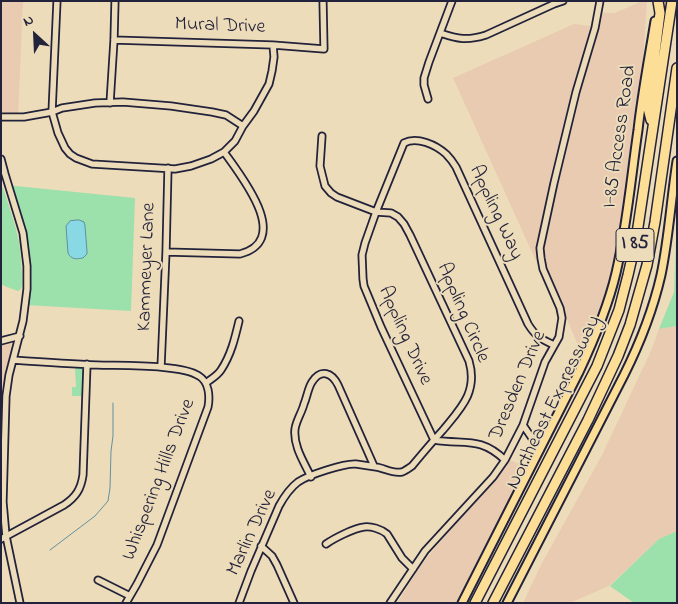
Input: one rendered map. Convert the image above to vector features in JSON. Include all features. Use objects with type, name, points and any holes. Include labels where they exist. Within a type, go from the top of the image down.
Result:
[{"type":"highway","points":[[652,127],[648,108],[660,14],[658,1]]},
{"type":"highway","name":"Northeast Expressway","points":[[475,603],[597,366],[621,301],[636,240],[672,1]]},
{"type":"highway","name":"Northeast Expressway","points":[[493,603],[588,420],[618,356],[630,325],[647,265],[655,222],[677,68]]},
{"type":"highway","points":[[672,103],[677,93]]},
{"type":"main road","name":"I-85 Access Road","points":[[462,603],[579,372],[604,314],[616,274],[625,227],[644,86],[658,1]]},
{"type":"main road","points":[[507,603],[641,340],[661,274],[677,161]]},
{"type":"street","points":[[57,1],[52,112],[61,142],[70,154],[92,164],[174,169],[191,166],[224,152],[234,141],[268,84],[274,57],[273,45]]},
{"type":"street","points":[[110,103],[116,1]]},
{"type":"street","name":"Mural Drive","points":[[114,40],[273,45],[324,49],[323,1]]},
{"type":"street","points":[[428,99],[424,78],[452,1]]},
{"type":"street","points":[[440,33],[458,39],[477,38],[554,3],[563,1]]},
{"type":"street","name":"Dresden Drive","points":[[390,603],[425,552],[493,477],[505,460],[523,425],[545,362],[559,337],[562,318],[560,308],[543,268],[540,248],[576,92],[595,28],[600,1]]},
{"type":"street","points":[[1,117],[24,117],[95,102],[123,102],[212,112],[226,115],[243,126]]},
{"type":"street","name":"Appling Circle","points":[[322,136],[320,166],[322,178],[326,186],[337,197],[376,212],[391,213],[404,224],[468,361],[471,370],[471,384],[466,398],[460,410],[434,440]]},
{"type":"street","name":"Appling Way","points":[[392,170],[400,150],[407,141],[420,140],[445,152],[456,167],[528,324],[543,341],[554,346]]},
{"type":"street","points":[[166,252],[240,254],[248,252],[260,242],[264,234],[263,219],[248,186],[224,152]]},
{"type":"street","points":[[1,159],[3,175],[23,233],[27,266],[27,289],[20,336],[9,375],[6,396],[3,502],[3,537],[18,601]]},
{"type":"street","name":"Kammeyer Lane","points":[[161,368],[168,168]]},
{"type":"street","name":"Appling Drive","points":[[392,170],[365,242],[362,255],[362,274],[364,286],[381,328],[434,440]]},
{"type":"street","points":[[206,383],[223,366],[236,337],[238,321]]},
{"type":"street","points":[[1,341],[20,336]]},
{"type":"street","name":"Whispering Hills Drive","points":[[13,360],[161,368],[192,372],[206,383],[210,398],[208,407],[157,545],[138,584],[126,603]]},
{"type":"street","points":[[3,537],[64,505],[79,490],[83,475],[87,364]]},
{"type":"street","points":[[310,477],[297,448],[295,429],[312,382],[318,375],[323,374],[331,375],[335,378],[374,466]]},
{"type":"street","points":[[523,425],[540,450]]},
{"type":"street","points":[[434,440],[484,445],[495,451],[505,460]]},
{"type":"street","name":"Marlin Drive","points":[[239,603],[261,546],[284,498],[299,481],[342,465],[374,466],[401,472],[412,466],[434,440]]},
{"type":"street","points":[[326,544],[361,527],[371,527],[384,531],[387,534],[402,558],[413,569]]},
{"type":"street","points":[[261,546],[272,556],[294,603]]},
{"type":"street","points":[[98,580],[130,596]]},
{"type":"shaded area","points":[[1,1],[23,1],[18,118],[1,118]]},
{"type":"shaded area","points":[[642,1],[647,1],[642,79],[611,295],[583,357],[563,310],[536,261],[453,78],[574,24],[599,27],[601,13],[615,13]]},
{"type":"shaded area","points":[[677,326],[677,531],[659,539],[609,586],[570,603],[523,603],[542,563],[602,455],[651,351],[659,329]]},
{"type":"shaded area","points":[[9,342],[11,347],[3,387],[1,387],[1,344]]},
{"type":"shaded area","points":[[505,458],[531,469],[463,603],[397,603],[420,566],[463,515]]},
{"type":"green space","points":[[1,185],[19,242],[22,285],[18,291],[1,284]]},
{"type":"green space","points":[[6,185],[135,198],[131,311],[26,305],[26,270],[21,228]]},
{"type":"green space","points":[[676,238],[677,326],[659,329],[674,292]]},
{"type":"green space","points":[[75,367],[84,369],[83,396],[72,396],[72,387],[76,387]]},
{"type":"green space","points":[[677,531],[677,603],[634,603],[610,586],[659,539]]},
{"type":"water","points":[[79,220],[84,222],[85,226],[87,254],[83,258],[76,259],[72,258],[68,253],[66,226],[70,221]]},
{"type":"waterway","points":[[50,550],[95,516],[108,501],[113,436],[113,403]]}]
